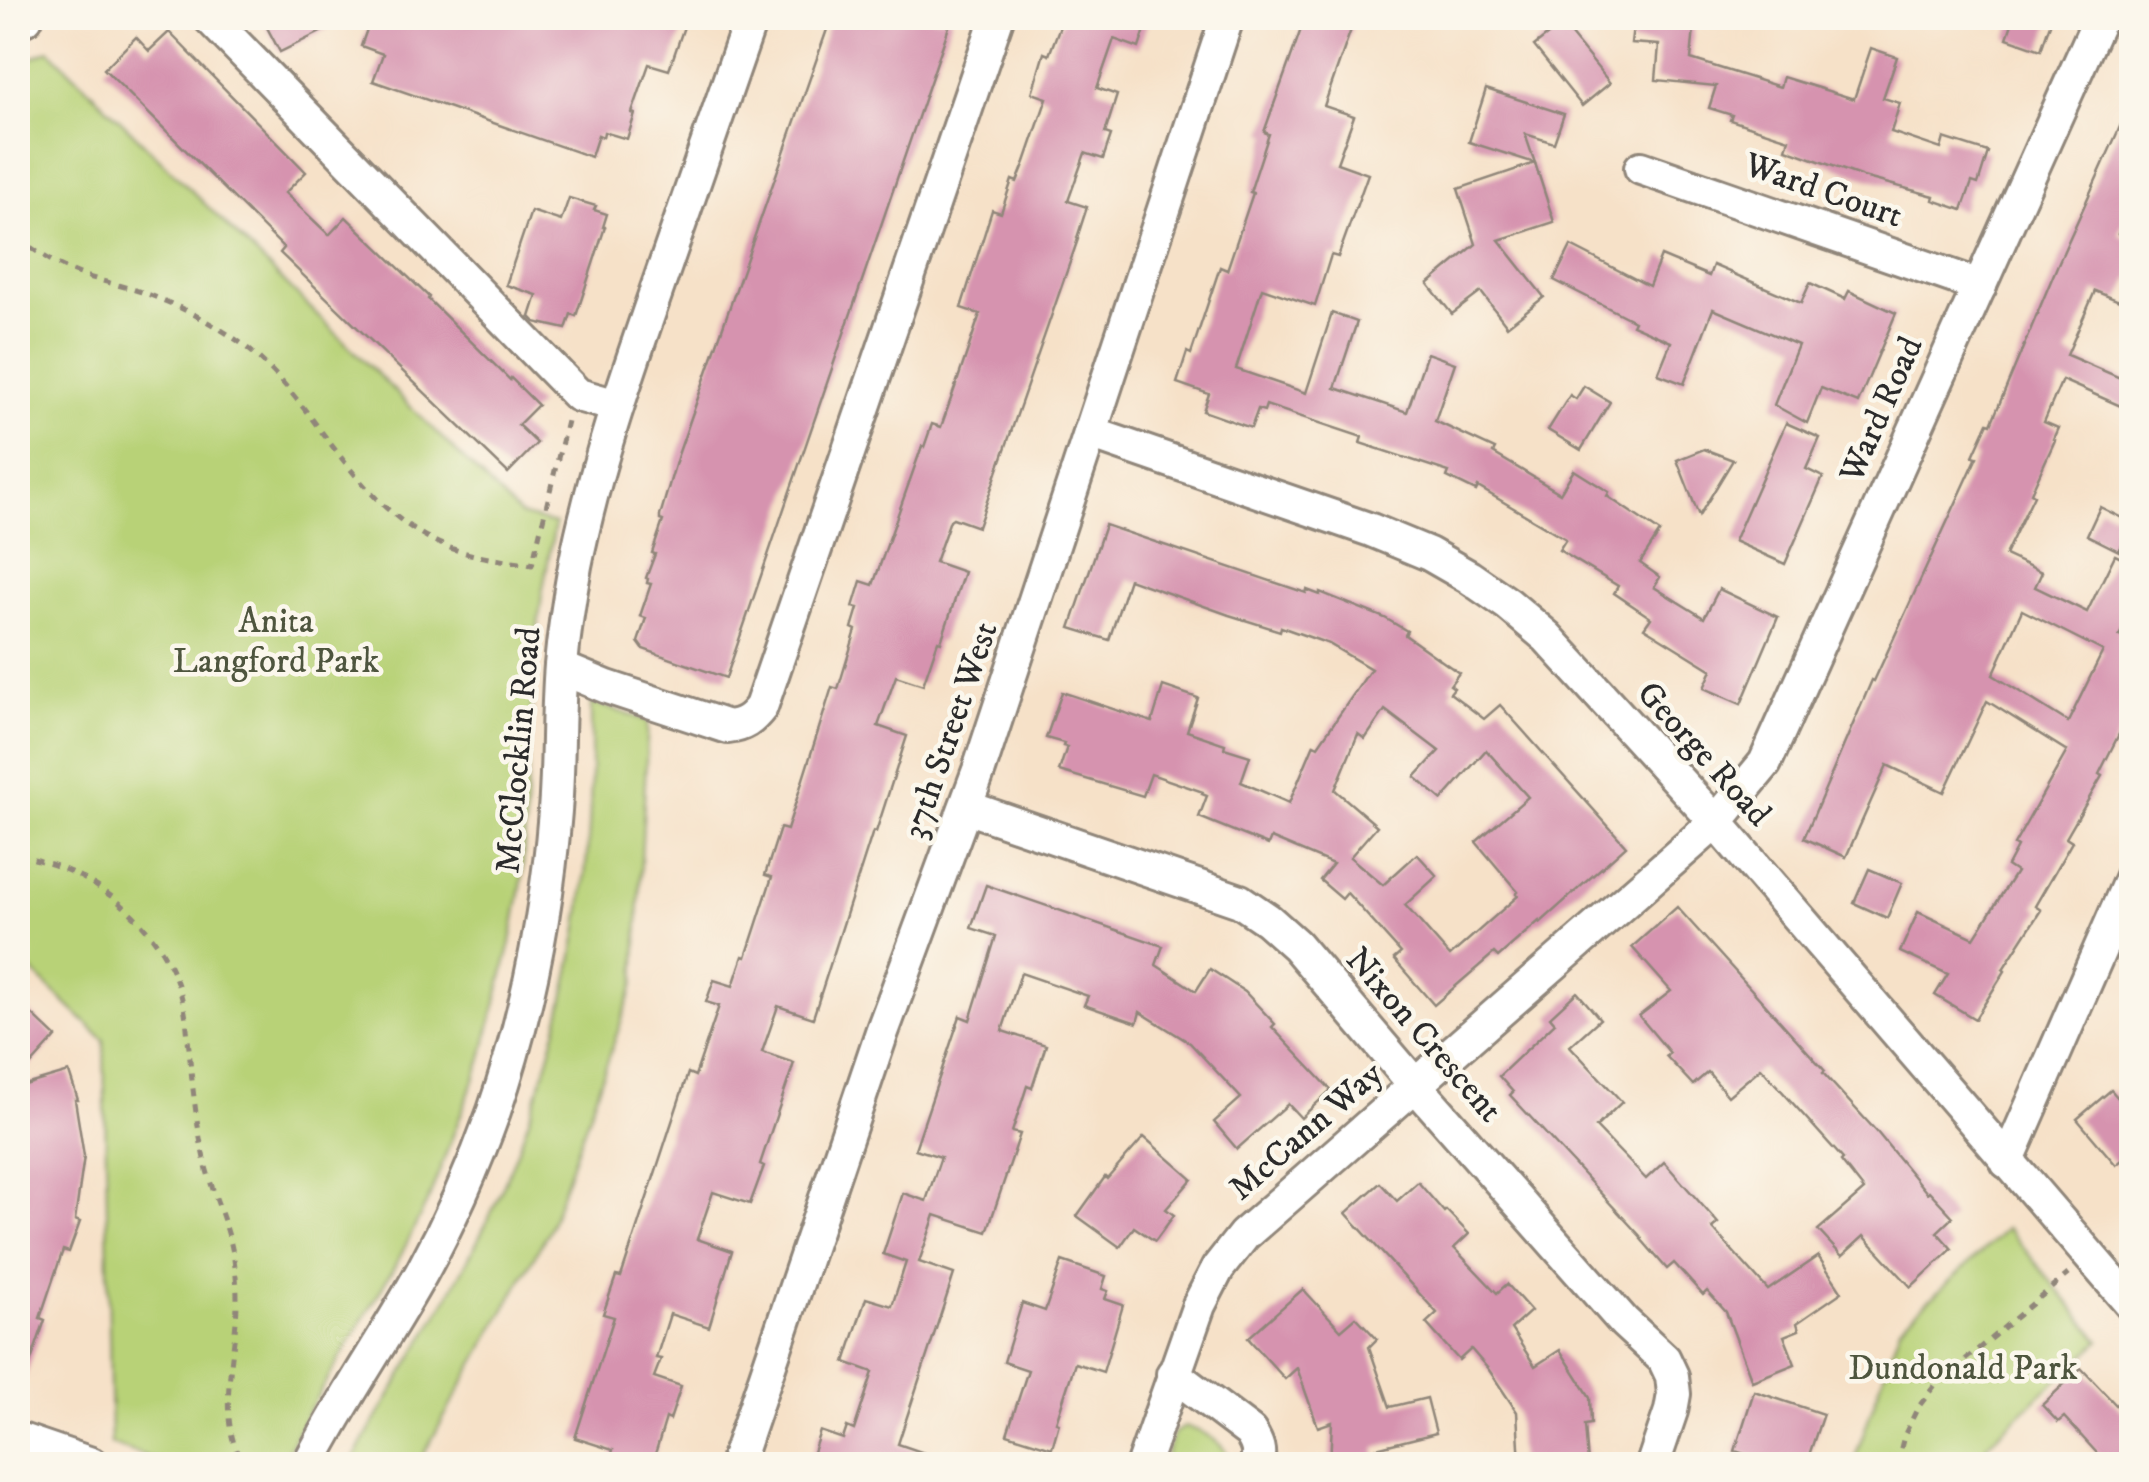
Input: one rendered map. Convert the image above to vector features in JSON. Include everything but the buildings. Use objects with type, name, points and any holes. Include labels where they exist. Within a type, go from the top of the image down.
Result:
[{"type":"street","points":[[18,22],[26,18]]},
{"type":"street","points":[[210,18],[578,395],[617,406]]},
{"type":"street","name":"McClocklin Road","points":[[309,1464],[446,1225],[494,1108],[520,1021],[548,876],[556,792],[560,668],[592,494],[617,406],[751,18]]},
{"type":"street","points":[[560,668],[728,727],[752,720],[760,707],[996,18]]},
{"type":"street","name":"37th Street West","points":[[736,1464],[882,1032],[966,807],[1227,18]]},
{"type":"street","name":"Ward Road","points":[[1716,822],[1765,763],[2100,18]]},
{"type":"street","name":"Ward Court","points":[[1641,168],[1980,286]]},
{"type":"street","name":"George Road","points":[[1090,433],[1371,530],[1429,554],[1508,604],[1547,637],[1716,822],[2132,1305]]},
{"type":"street","name":"Nixon Crescent","points":[[966,807],[1240,902],[1268,920],[1296,946],[1624,1322],[1664,1359],[1672,1376],[1674,1394],[1652,1464]]},
{"type":"street","name":"McCann Way","points":[[1143,1464],[1205,1292],[1244,1235],[1716,822]]},
{"type":"street","points":[[2007,1162],[2132,876]]},
{"type":"street","points":[[1173,1374],[1250,1432],[1257,1444],[1256,1464]]},
{"type":"street","points":[[18,1439],[91,1464]]},
{"type":"path","points":[[18,238],[70,270],[148,294],[194,314],[240,342],[266,365],[373,496],[396,517],[446,546],[532,566],[566,425],[578,395]]},
{"type":"path","points":[[18,855],[55,865],[102,890],[142,922],[177,981],[184,1005],[196,1122],[207,1177],[230,1240],[235,1269],[237,1298],[229,1416],[243,1464]]},
{"type":"path","points":[[1897,1464],[1904,1436],[1934,1385],[2061,1281]]},
{"type":"green space","name":"Anita Langford Park","points":[[49,50],[520,515],[555,524],[534,660],[522,881],[481,1062],[429,1198],[399,1259],[281,1464],[168,1464],[111,1444],[104,1040],[18,958],[18,64]]},
{"type":"green space","points":[[591,702],[648,721],[635,982],[549,1230],[418,1464],[351,1464],[482,1232],[534,1104],[562,1007],[581,908],[590,808]]},
{"type":"green space","name":"Dundonald Park","points":[[2007,1228],[2100,1341],[1986,1445],[2003,1464],[1853,1464],[1900,1327]]},
{"type":"green space","points":[[1185,1427],[1214,1440],[1225,1451],[1229,1464],[1163,1464],[1174,1433]]}]
